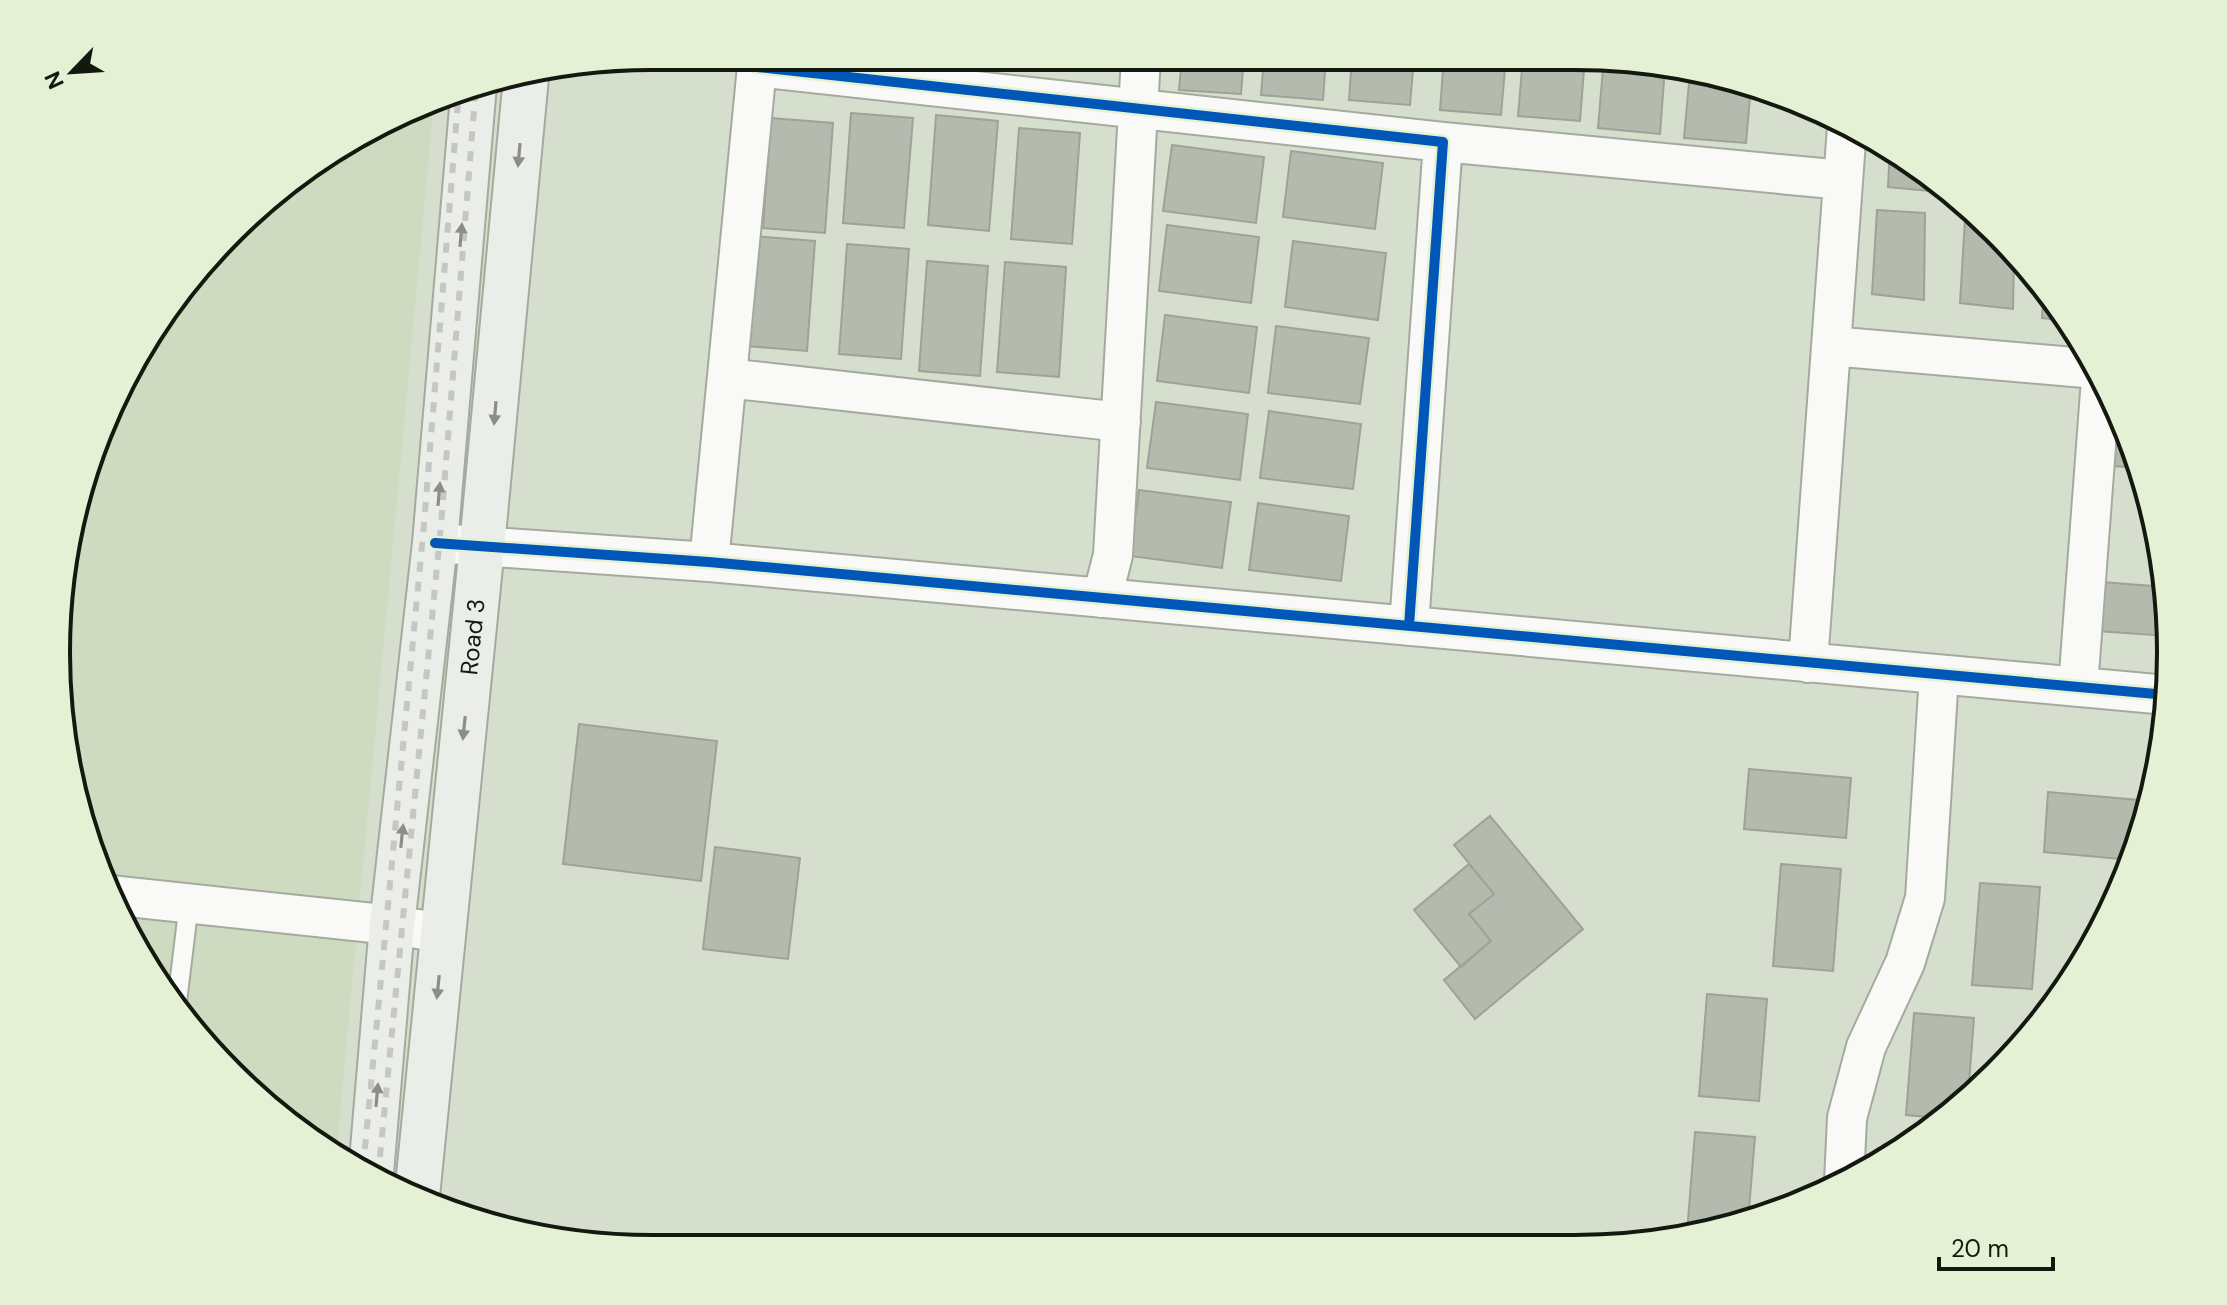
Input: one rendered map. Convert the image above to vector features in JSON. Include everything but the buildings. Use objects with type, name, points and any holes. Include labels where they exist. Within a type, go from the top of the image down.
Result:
[{"type":"street","points":[[709,562],[756,70]]},
{"type":"street","points":[[820,70],[1137,110],[1843,180]]},
{"type":"street","points":[[1102,598],[1113,555],[1140,70]]},
{"type":"street","name":"Road 3","points":[[418,1186],[525,84]]},
{"type":"street","name":"Road 3","points":[[372,1163],[392,925],[435,543],[473,99]]},
{"type":"street","points":[[1808,663],[1846,138]]},
{"type":"street","points":[[1409,626],[1443,142]]},
{"type":"street","points":[[1831,346],[2083,368]]},
{"type":"street","points":[[727,378],[1121,422]]},
{"type":"street","points":[[2078,687],[2099,400]]},
{"type":"street","points":[[435,543],[709,562],[2156,694]]},
{"type":"street","points":[[1845,1168],[1847,1118],[1866,1047],[1905,963],[1925,898],[1939,675]]},
{"type":"street","points":[[124,896],[443,933]]},
{"type":"lane","points":[[178,991],[189,903]]},
{"type":"shaded area","points":[[433,113],[337,1142],[268,1090],[215,1037],[168,976],[130,910],[101,840],[81,766],[71,691],[71,614],[81,539],[114,430],[148,361],[190,298],[241,241],[298,190],[361,148]]},
{"type":"railway","points":[[379,1167],[441,525],[475,98]]},
{"type":"railway","points":[[364,1159],[424,524],[458,104]]},
{"type":"cycle path","points":[[784,70],[1443,142],[1409,626]]},
{"type":"cycle path","points":[[435,543],[709,562],[2156,694]]}]
